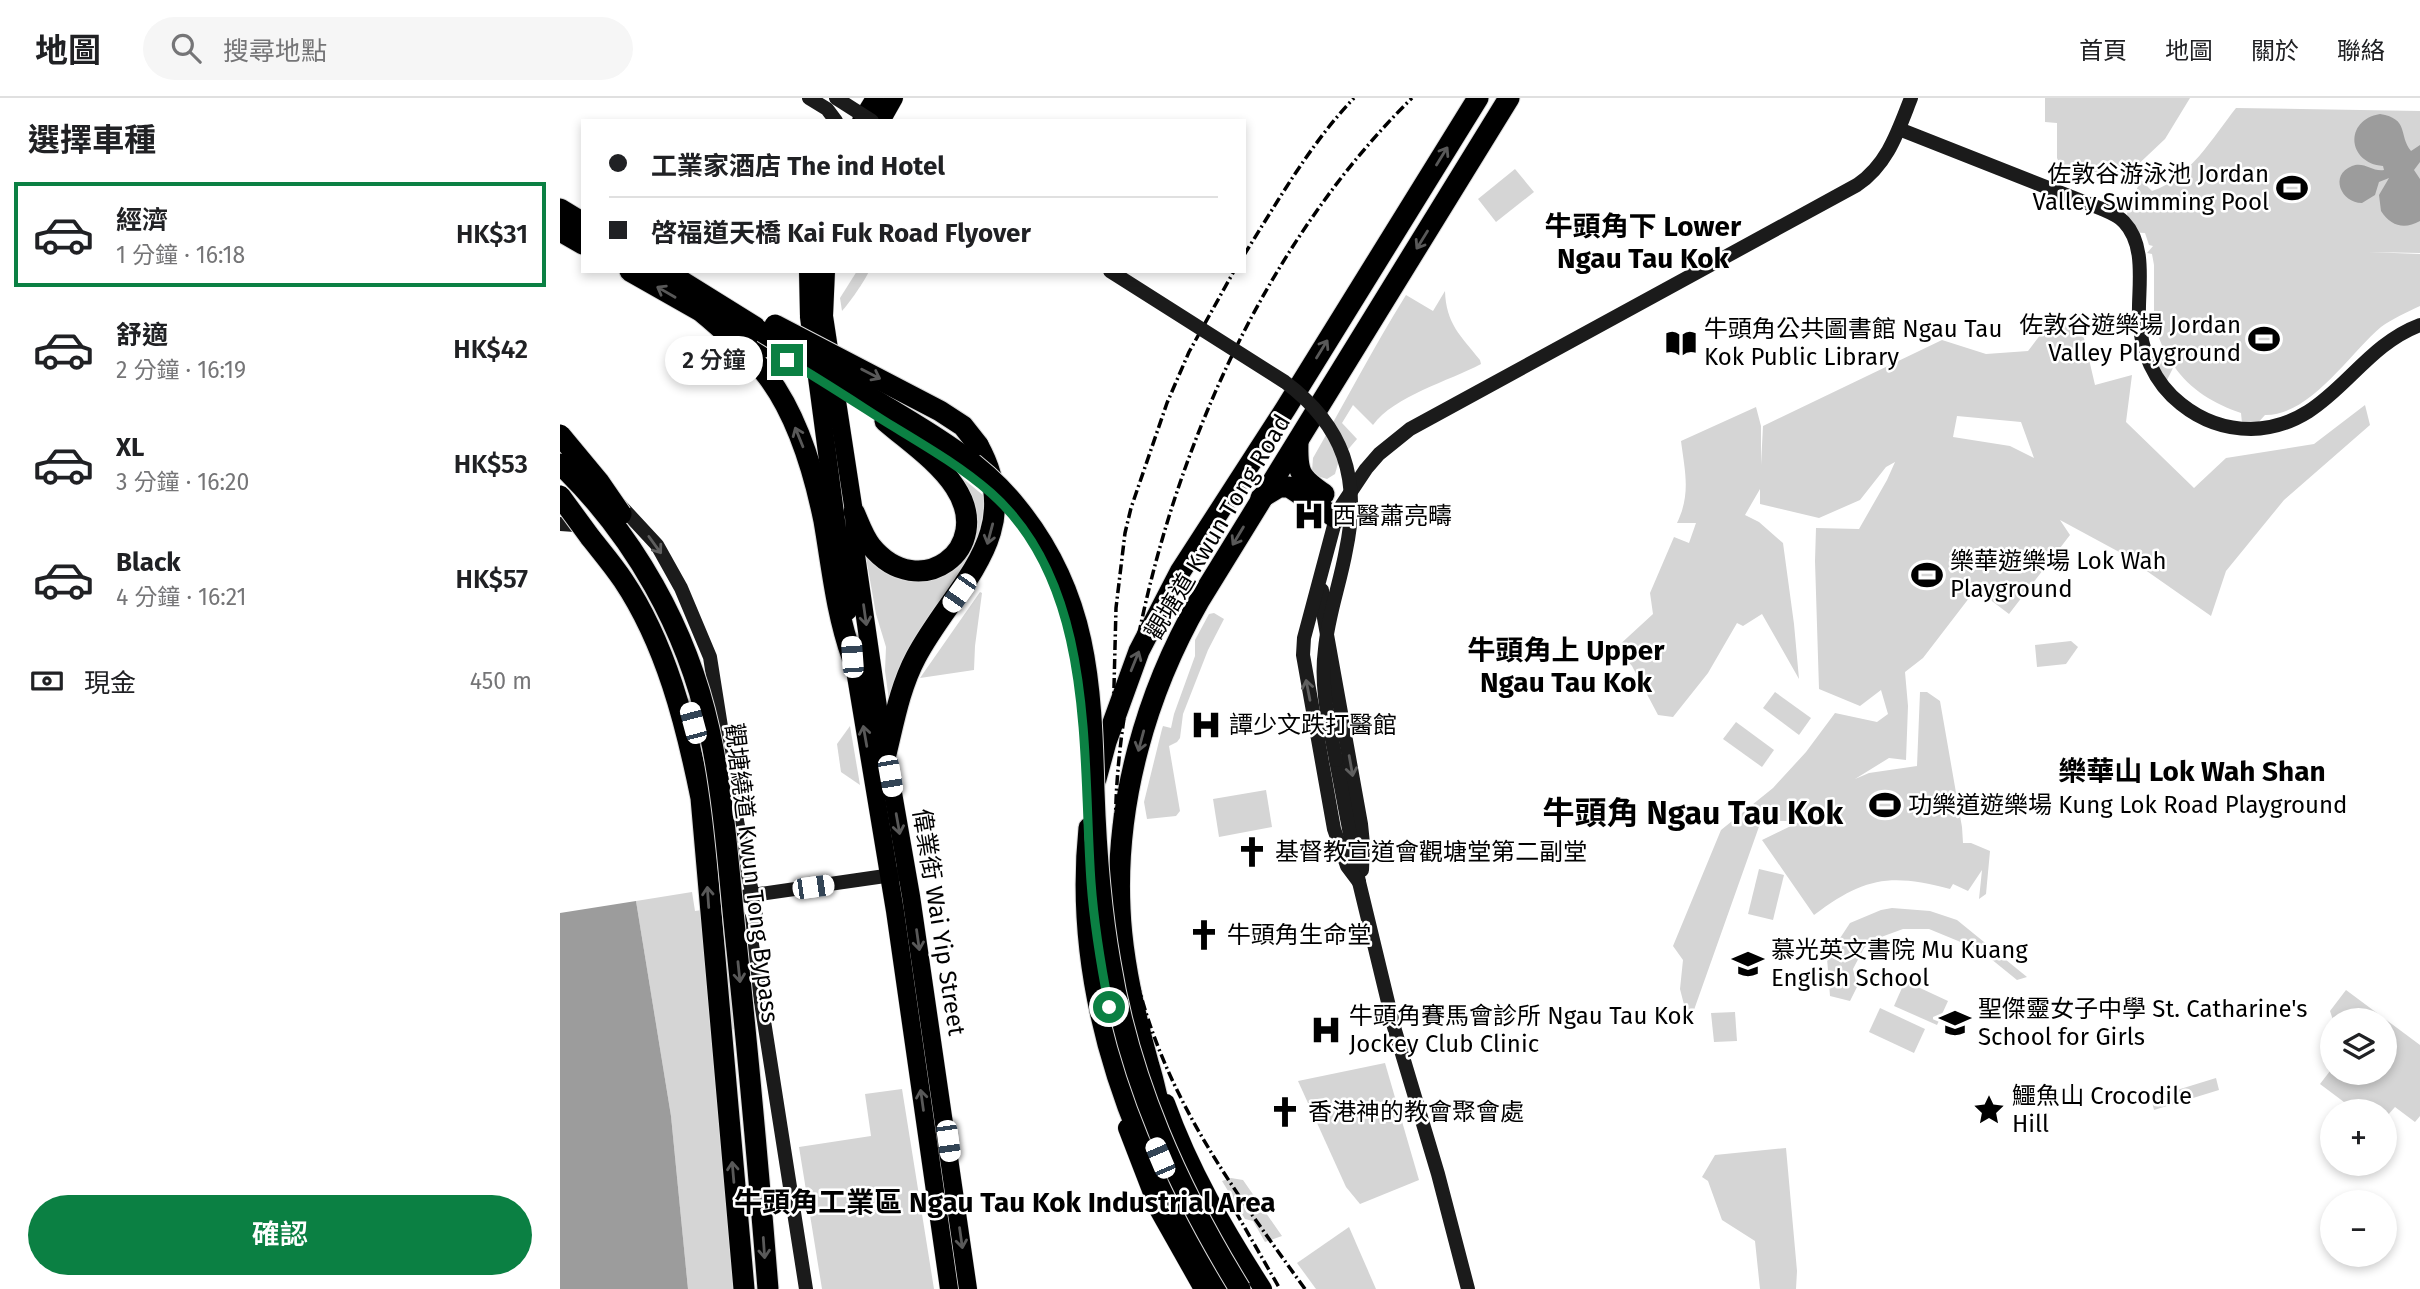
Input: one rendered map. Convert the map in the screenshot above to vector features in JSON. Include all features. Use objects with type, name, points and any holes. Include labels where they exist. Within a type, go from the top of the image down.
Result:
[{"type":"highway","name":"觀塘道 Kwun Tong Road","points":[[1219,1289],[1180,1226],[1159,1182],[1104,1036],[1090,959],[1087,845],[1099,766],[1129,674],[1149,629],[1180,572],[1286,408],[1478,98]]},
{"type":"highway","name":"觀塘道 Kwun Tong Road","points":[[1251,1289],[1199,1199],[1163,1121],[1136,1012],[1120,908],[1121,845],[1133,775],[1150,711],[1168,662],[1191,614],[1509,98]]},
{"type":"highway","points":[[560,209],[581,222]]},
{"type":"highway","points":[[560,231],[581,243]]},
{"type":"highway","points":[[635,273],[705,304],[958,452],[992,480],[1015,504],[1048,549],[1070,596],[1086,666],[1092,718],[1101,896],[1109,959],[1121,1019],[1161,1140],[1190,1202],[1240,1289]]},
{"type":"highway","points":[[667,273],[705,304],[787,360],[952,462],[993,494],[1028,536],[1050,574],[1074,653],[1082,720],[1093,913],[1109,1007],[1140,1109],[1157,1153],[1189,1218],[1230,1289]]},
{"type":"highway","points":[[705,304],[767,321],[928,404],[962,426],[978,445],[989,469],[994,514],[988,545],[972,575],[916,656],[902,690],[886,754]]},
{"type":"highway","points":[[705,304],[769,377],[783,402],[813,473],[824,522],[836,606],[852,657]]},
{"type":"highway","points":[[854,512],[868,542],[893,565],[906,570],[919,572],[938,568],[951,560],[960,548],[965,532],[964,508],[954,485],[935,464],[885,421]]},
{"type":"highway","points":[[1297,442],[1298,468],[1303,479],[1339,512]]},
{"type":"highway","points":[[563,451],[618,509],[635,555]]},
{"type":"highway","name":"觀塘繞道 Kwun Tong Bypass","points":[[563,451],[594,500],[635,555],[665,608],[684,648],[712,744],[721,798],[768,1289]]},
{"type":"highway","points":[[1261,498],[1279,487],[1289,487],[1339,512]]},
{"type":"highway","name":"觀塘繞道 Kwun Tong Bypass","points":[[560,497],[577,527],[624,581],[642,613],[673,685],[692,754],[701,798],[744,1289]]},
{"type":"highway","points":[[560,509],[577,527]]},
{"type":"main road","points":[[809,98],[827,109],[834,119]]},
{"type":"main road","points":[[836,98],[869,119]]},
{"type":"main road","points":[[862,119],[875,98]]},
{"type":"main road","points":[[882,119],[894,98]]},
{"type":"main road","points":[[1359,882],[1347,866],[1334,829],[1303,664],[1304,638],[1339,512],[1352,488],[1379,454],[1410,429],[1857,185],[1878,167],[1890,150],[1911,98]]},
{"type":"main road","points":[[1899,129],[2102,209],[2124,222],[2134,240],[2138,256],[2141,331],[2152,368],[2165,389],[2176,400],[2190,412],[2217,424],[2230,428],[2255,429],[2300,417],[2323,402],[2385,345],[2420,325]]},
{"type":"main road","name":"偉業街 Wai Yip Street","points":[[808,273],[809,317],[848,605],[852,657],[888,876],[949,1289]]},
{"type":"main road","name":"偉業街 Wai Yip Street","points":[[827,273],[824,316],[854,512],[855,548],[907,873],[968,1289]]},
{"type":"main road","points":[[1113,273],[1285,382],[1311,403],[1331,429],[1348,470],[1352,503],[1346,550],[1329,620],[1323,662],[1325,698],[1359,882],[1394,1027],[1438,1174],[1468,1289]]},
{"type":"main road","points":[[560,482],[563,451]]},
{"type":"main road","points":[[563,451],[657,545],[681,588],[704,644],[709,657],[731,790],[753,895],[757,924],[751,938]]},
{"type":"main road","points":[[577,527],[620,565],[661,631],[677,672],[696,737],[714,851],[735,898],[742,927],[751,938],[806,1289]]},
{"type":"main road","points":[[1322,578],[1324,618],[1361,824],[1363,865],[1359,882]]},
{"type":"main road","points":[[735,898],[907,873]]},
{"type":"main road","name":"觀塘道 Kwun Tong Road","points":[[1104,1036],[1114,1092],[1137,1159],[1159,1211],[1203,1289]]},
{"type":"main road","name":"觀塘道 Kwun Tong Road","points":[[1150,1070],[1161,1088],[1178,1135],[1204,1189],[1263,1289]]},
{"type":"shaded area","points":[[2045,98],[2190,98],[2165,139],[2129,173],[2063,171],[2057,158],[2057,123],[2045,122]]},
{"type":"shaded area","points":[[2236,108],[2420,111],[2420,253],[2368,252],[2420,254],[2420,306],[2381,327],[2313,395],[2282,413],[2265,415],[2256,425],[2242,423],[2241,413],[2204,395],[2180,375],[2174,366],[2166,382],[2156,363],[2165,353],[2154,325],[2154,265],[2152,254],[2147,253],[2153,246],[2149,245],[2145,233],[2128,232],[2127,210],[2141,180],[2152,191],[2178,177],[2199,156]]},
{"type":"shaded area","points":[[2380,114],[2389,116],[2400,124],[2411,151],[2420,145],[2420,162],[2414,170],[2420,179],[2420,221],[2414,224],[2398,225],[2381,211],[2379,195],[2389,178],[2379,182],[2375,195],[2362,203],[2348,198],[2340,188],[2341,176],[2352,166],[2384,170],[2383,166],[2362,157],[2354,141],[2360,124]]},
{"type":"shaded area","points":[[1515,169],[1534,192],[1496,222],[1478,199]]},
{"type":"shaded area","points":[[856,273],[868,273],[842,311],[840,298]]},
{"type":"shaded area","points":[[1445,291],[1452,321],[1481,364],[1408,397],[1382,415],[1373,425],[1353,405],[1342,423],[1357,439],[1339,460],[1335,474],[1327,479],[1317,476],[1312,471],[1313,458],[1406,295],[1433,311]]},
{"type":"shaded area","points":[[2080,321],[2095,385],[2132,375],[2126,422],[2194,488],[2226,458],[2314,444],[2365,405],[2370,425],[2284,500],[2226,571],[2211,616],[2121,553],[2060,520],[2070,535],[2009,614],[1976,589],[1923,658],[1905,672],[1908,706],[1906,760],[1889,758],[1855,779],[1869,773],[1917,766],[1920,692],[1927,692],[1940,701],[1963,843],[1971,843],[1990,851],[1986,894],[1979,899],[1982,870],[1968,891],[1953,884],[1950,889],[1894,880],[1863,886],[1814,915],[1762,840],[1799,822],[1807,809],[1787,821],[1761,821],[1689,1024],[1680,989],[1683,960],[1673,946],[1721,830],[1773,788],[1806,752],[1835,713],[1877,722],[1888,714],[1881,690],[1860,706],[1819,689],[1815,561],[1816,528],[1859,529],[1895,462],[1886,467],[1860,500],[1819,518],[1760,504],[1760,489],[1745,515],[1759,522],[1783,543],[1799,679],[1762,614],[1743,626],[1737,623],[1708,673],[1673,717],[1658,715],[1632,666],[1616,648],[1653,614],[1650,593],[1674,537],[1689,543],[1696,523],[1677,523],[1685,492],[1681,441],[1756,407],[1761,426],[1761,465],[1763,426],[1942,340],[1986,354],[2028,351],[2044,330]],"holes":[[[1957,416],[2021,422],[2034,458],[2010,446],[1953,437]]]},
{"type":"shaded area","points":[[943,462],[984,496],[982,518],[977,539],[959,575],[907,651],[889,700],[885,671],[886,647],[876,614],[864,546],[899,574],[968,547]]},
{"type":"shaded area","points":[[980,592],[974,670],[920,678]]},
{"type":"shaded area","points":[[1214,613],[1224,619],[1208,650],[1183,714],[1180,738],[1169,746],[1180,811],[1176,816],[1147,819],[1144,802],[1162,729],[1163,726],[1171,728],[1195,656],[1195,640],[1209,614]]},
{"type":"shaded area","points":[[2071,641],[2078,647],[2066,664],[2037,667],[2035,645]]},
{"type":"shaded area","points":[[1775,692],[1811,718],[1799,735],[1763,708]]},
{"type":"shaded area","points":[[1736,722],[1774,750],[1762,767],[1723,739]]},
{"type":"shaded area","points":[[850,726],[860,785],[841,772],[837,744]]},
{"type":"shaded area","points":[[1266,790],[1272,827],[1219,837],[1213,799]]},
{"type":"shaded area","points":[[1759,869],[1784,875],[1773,920],[1748,914]]},
{"type":"shaded area","points":[[692,892],[695,911],[723,907],[746,1027],[712,1033],[736,1289],[688,1289],[671,1116],[636,901]]},
{"type":"shaded area","points":[[636,901],[671,1116],[688,1289],[560,1289],[560,913]]},
{"type":"shaded area","points":[[1892,908],[1930,911],[1957,920],[2027,977],[2017,980],[1980,950],[1929,929],[1903,929],[1873,940],[1864,948],[1853,969],[1857,987],[1850,1001],[1830,996],[1827,958],[1850,923]]},
{"type":"shaded area","points":[[1905,981],[1948,1001],[1937,1025],[1894,1006]]},
{"type":"shaded area","points":[[2346,990],[2370,1008],[2332,1008]]},
{"type":"shaded area","points":[[1880,1008],[1925,1029],[1914,1053],[1869,1032]]},
{"type":"shaded area","points":[[1735,1012],[1737,1041],[1714,1042],[1711,1013]]},
{"type":"shaded area","points":[[2397,1028],[2420,1045],[2420,1116],[2415,1122],[2397,1108],[2397,1099],[2340,1099],[2321,1085],[2397,1085]]},
{"type":"shaded area","points":[[1385,1063],[1419,1180],[1360,1204],[1346,1187],[1298,1081]]},
{"type":"shaded area","points":[[2216,1078],[2219,1090],[2154,1110],[2151,1098]]},
{"type":"shaded area","points":[[902,1089],[934,1289],[822,1289],[799,1147],[871,1136],[865,1094]]},
{"type":"shaded area","points":[[1786,1148],[1797,1271],[1796,1289],[1760,1289],[1755,1241],[1722,1220],[1708,1181],[1702,1177],[1715,1155]]},
{"type":"shaded area","points":[[1231,1178],[1243,1180],[1282,1236],[1265,1242],[1253,1221],[1245,1219],[1222,1181]]},
{"type":"shaded area","points":[[1349,1227],[1376,1289],[1316,1289],[1297,1263]]},
{"type":"railway","points":[[1246,252],[1323,134],[1354,98]]},
{"type":"railway","points":[[1305,1289],[1212,1153],[1191,1118],[1157,1043],[1134,970],[1121,901],[1116,842],[1118,768],[1132,670],[1148,592],[1170,514],[1197,437],[1229,362],[1267,290],[1310,221],[1358,157],[1412,98]]},
{"type":"railway","points":[[1113,726],[1116,608],[1125,533],[1131,508],[1167,403],[1189,352],[1233,273]]},
{"type":"railway","points":[[1226,1195],[1280,1289]]},
{"type":"place","name":"佐敦谷游泳池 Jordan Valley Swimming Pool","points":[[2292,188]]},
{"type":"place","name":"佐敦谷遊樂場 Jordan Valley Playground","points":[[2264,339]]},
{"type":"place","name":"牛頭角公共圖書館 Ngau Tau Kok Public Library","points":[[1681,343]]},
{"type":"place","name":"西醫蕭亮疇","points":[[1309,516]]},
{"type":"place","name":"樂華遊樂場 Lok Wah Playground","points":[[1927,575]]},
{"type":"place","name":"譚少文跌打醫館","points":[[1206,725]]},
{"type":"place","name":"功樂道遊樂場 Kung Lok Road Playground","points":[[1885,805]]},
{"type":"place","name":"基督教宣道會觀塘堂第二副堂","points":[[1252,852]]},
{"type":"place","name":"牛頭角生命堂","points":[[1204,935]]},
{"type":"place","name":"慕光英文書院 Mu Kuang English School","points":[[1748,964]]},
{"type":"place","name":"聖傑靈女子中學 St. Catharine's School for Girls","points":[[1955,1023]]},
{"type":"place","name":"牛頭角賽馬會診所 Ngau Tau Kok Jockey Club Clinic","points":[[1326,1030]]},
{"type":"place","name":"鱷魚山 Crocodile Hill","points":[[1989,1110]]},
{"type":"place","name":"香港神的教會聚會處","points":[[1285,1112]]},
{"type":"district","name":"牛頭角下 Lower Ngau Tau Kok","points":[[1643,242]]},
{"type":"district","name":"牛頭角上 Upper Ngau Tau Kok","points":[[1566,666]]},
{"type":"district","name":"樂華山 Lok Wah Shan","points":[[2192,771]]},
{"type":"district","name":"牛頭角 Ngau Tau Kok","points":[[1693,813]]},
{"type":"district","name":"牛頭角工業區 Ngau Tau Kok Industrial Area","points":[[1005,1202]]},
{"type":"route","points":[[787,360],[952,462],[993,494],[1028,536],[1050,574],[1069,628],[1074,653],[1082,720],[1093,913],[1109,1007]]}]
